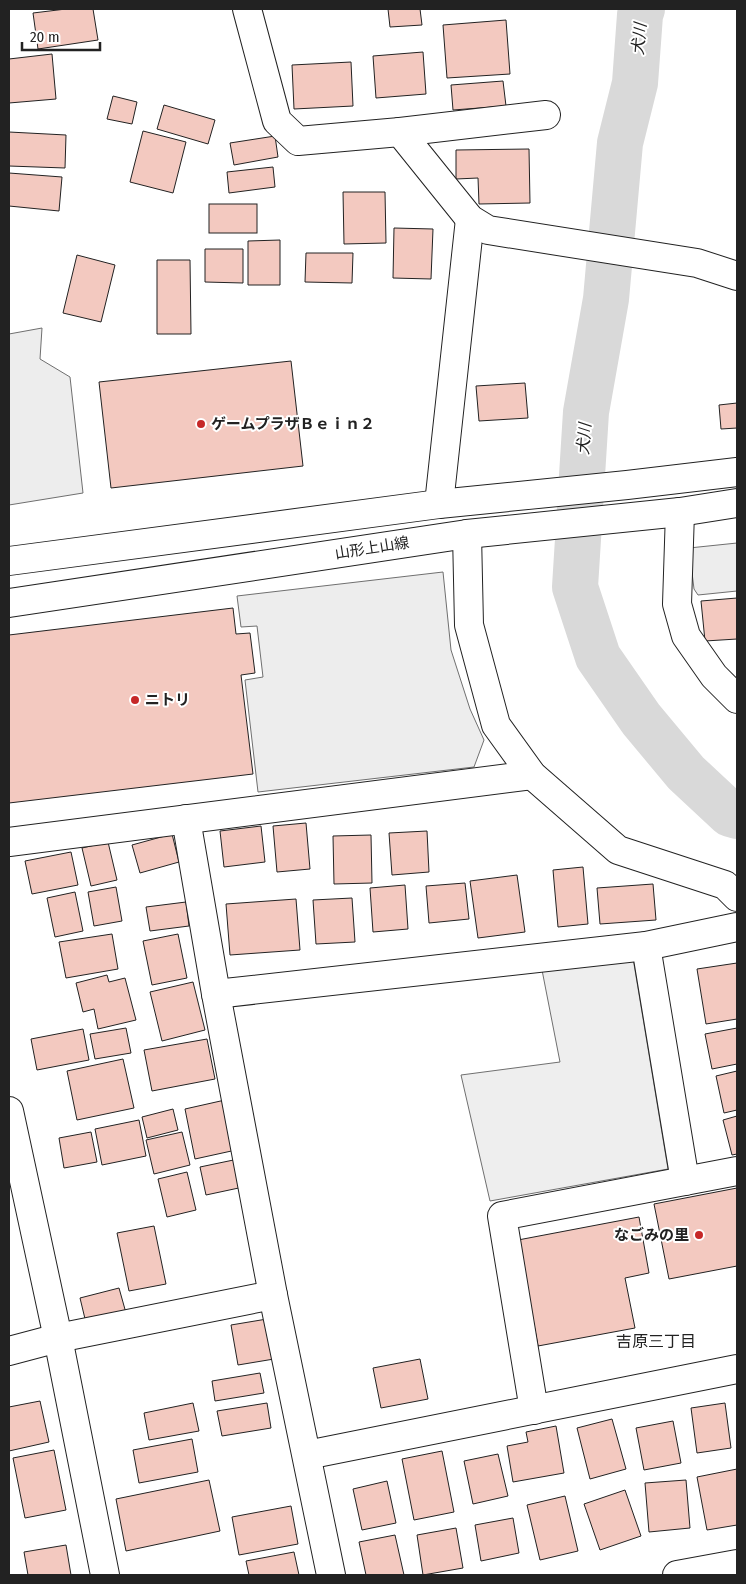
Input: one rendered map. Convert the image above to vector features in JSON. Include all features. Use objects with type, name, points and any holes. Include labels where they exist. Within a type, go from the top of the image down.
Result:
[{"type":"main road","points":[[247,9],[277,121],[298,141],[400,132],[546,115]]},
{"type":"main road","points":[[400,132],[470,219],[488,230],[697,263],[737,276]]},
{"type":"main road","points":[[439,504],[470,219]]},
{"type":"main road","points":[[9,561],[439,504],[737,472]]},
{"type":"main road","name":"山形上山線","points":[[9,603],[467,534],[680,512],[737,503]]},
{"type":"main road","points":[[680,512],[677,604],[686,636],[714,676],[737,699]]},
{"type":"main road","points":[[467,534],[469,625],[496,725],[532,775],[618,850],[725,885],[737,897]]},
{"type":"main road","points":[[9,842],[532,775]]},
{"type":"main road","points":[[186,819],[216,994],[273,1295],[331,1575]]},
{"type":"main road","points":[[216,994],[646,946],[737,927]]},
{"type":"main road","points":[[646,946],[684,1181]]},
{"type":"main road","points":[[9,1111],[58,1338],[105,1575]]},
{"type":"main road","points":[[534,1410],[502,1216],[737,1171]]},
{"type":"main road","points":[[9,1351],[58,1338],[273,1295]]},
{"type":"main road","points":[[307,1455],[737,1369]]},
{"type":"main road","points":[[677,1575],[737,1564]]},
{"type":"shaded area","points":[[42,328],[40,359],[70,377],[83,493],[9,505],[9,334]]},
{"type":"shaded area","points":[[737,543],[737,591],[698,595],[694,589],[689,548]]},
{"type":"shaded area","points":[[443,572],[451,650],[470,709],[484,740],[474,767],[258,792],[245,680],[263,677],[257,626],[241,627],[237,596]]},
{"type":"shaded area","points":[[633,958],[668,1169],[490,1201],[461,1075],[560,1062],[542,970]]},
{"type":"building","points":[[66,9],[93,9],[98,40],[38,49],[33,13]]},
{"type":"building","points":[[388,9],[420,9],[422,25],[390,27]]},
{"type":"building","points":[[506,20],[510,74],[447,78],[443,25]]},
{"type":"building","points":[[423,52],[426,94],[376,98],[373,56]]},
{"type":"building","points":[[52,54],[56,99],[9,103],[9,59]]},
{"type":"building","points":[[351,62],[353,106],[294,109],[292,65]]},
{"type":"building","points":[[503,81],[506,106],[453,110],[451,85]]},
{"type":"building","points":[[113,96],[137,102],[132,124],[107,119]]},
{"type":"building","points":[[164,105],[215,120],[208,144],[157,129]]},
{"type":"building","points":[[143,131],[186,142],[173,193],[130,182]]},
{"type":"building","points":[[9,132],[66,135],[65,168],[9,166]]},
{"type":"building","points":[[275,136],[278,157],[234,165],[230,143]]},
{"type":"building","points":[[529,149],[530,203],[479,204],[478,178],[456,179],[456,150]]},
{"type":"building","points":[[273,167],[275,187],[229,193],[227,172]]},
{"type":"building","points":[[9,173],[62,177],[59,211],[9,206]]},
{"type":"building","points":[[343,192],[385,192],[386,243],[344,244]]},
{"type":"building","points":[[209,204],[257,204],[257,233],[209,233]]},
{"type":"building","points":[[394,228],[433,229],[431,279],[393,278]]},
{"type":"building","points":[[280,240],[280,285],[248,285],[248,241]]},
{"type":"building","points":[[205,249],[243,249],[243,283],[205,282]]},
{"type":"building","points":[[306,253],[353,253],[352,283],[305,282]]},
{"type":"building","points":[[77,255],[115,265],[101,322],[63,313]]},
{"type":"building","points":[[157,260],[190,260],[191,334],[157,334]]},
{"type":"building","name":"ゲームプラザＢｅｉｎ２","points":[[291,361],[303,466],[111,488],[99,382]]},
{"type":"building","points":[[525,383],[528,418],[479,421],[476,386]]},
{"type":"building","points":[[737,403],[737,428],[721,429],[719,405]]},
{"type":"building","points":[[737,598],[737,639],[705,641],[701,601]]},
{"type":"building","points":[[233,608],[236,634],[250,633],[255,673],[241,675],[253,774],[9,803],[9,635]]},
{"type":"building","points":[[306,823],[310,869],[277,872],[273,826]]},
{"type":"building","points":[[261,826],[265,862],[224,867],[220,831]]},
{"type":"building","points":[[427,831],[429,872],[392,875],[389,833]]},
{"type":"building","points":[[172,834],[179,862],[140,873],[132,845]]},
{"type":"building","points":[[371,835],[372,883],[334,884],[333,836]]},
{"type":"building","points":[[108,842],[117,880],[91,886],[82,848]]},
{"type":"building","points":[[71,852],[78,885],[32,894],[25,861]]},
{"type":"building","points":[[583,867],[588,924],[558,927],[553,870]]},
{"type":"building","points":[[517,875],[525,932],[478,938],[470,881]]},
{"type":"building","points":[[465,883],[469,919],[429,923],[426,886]]},
{"type":"building","points":[[653,884],[656,920],[600,924],[597,888]]},
{"type":"building","points":[[405,885],[408,929],[373,932],[370,888]]},
{"type":"building","points":[[116,887],[122,921],[94,926],[88,892]]},
{"type":"building","points":[[75,892],[83,931],[55,937],[47,898]]},
{"type":"building","points":[[352,898],[355,942],[316,944],[313,900]]},
{"type":"building","points":[[296,899],[300,950],[230,955],[226,904]]},
{"type":"building","points":[[186,902],[189,926],[150,931],[146,907]]},
{"type":"building","points":[[112,934],[118,969],[66,978],[59,942]]},
{"type":"building","points":[[178,934],[187,978],[152,985],[143,941]]},
{"type":"building","points":[[737,963],[737,1019],[706,1024],[697,969]]},
{"type":"building","points":[[107,975],[109,982],[125,978],[136,1020],[98,1029],[94,1009],[83,1012],[76,983]]},
{"type":"building","points":[[193,982],[205,1030],[162,1041],[150,992]]},
{"type":"building","points":[[126,1028],[131,1053],[95,1059],[90,1034]]},
{"type":"building","points":[[737,1028],[737,1064],[712,1069],[705,1034]]},
{"type":"building","points":[[83,1029],[89,1060],[37,1070],[31,1039]]},
{"type":"building","points":[[207,1039],[215,1079],[152,1091],[144,1050]]},
{"type":"building","points":[[123,1059],[134,1108],[77,1120],[67,1071]]},
{"type":"building","points":[[737,1071],[737,1110],[724,1113],[716,1076]]},
{"type":"building","points":[[225,1100],[236,1150],[195,1159],[185,1109]]},
{"type":"building","points":[[173,1109],[178,1130],[147,1138],[142,1117]]},
{"type":"building","points":[[737,1116],[737,1154],[732,1155],[723,1120]]},
{"type":"building","points":[[139,1120],[146,1156],[102,1165],[95,1129]]},
{"type":"building","points":[[91,1132],[97,1162],[64,1168],[59,1138]]},
{"type":"building","points":[[182,1132],[190,1165],[154,1174],[146,1140]]},
{"type":"building","points":[[243,1158],[248,1186],[206,1195],[200,1167]]},
{"type":"building","points":[[187,1172],[196,1210],[167,1217],[158,1179]]},
{"type":"building","name":"なごみの里","points":[[737,1188],[737,1266],[669,1279],[654,1204]]},
{"type":"building","points":[[639,1217],[649,1273],[625,1278],[635,1328],[538,1346],[518,1240]]},
{"type":"building","points":[[154,1226],[166,1284],[129,1291],[117,1233]]},
{"type":"building","points":[[119,1288],[126,1313],[86,1323],[80,1298]]},
{"type":"building","points":[[267,1319],[274,1359],[238,1365],[231,1325]]},
{"type":"building","points":[[420,1359],[428,1399],[381,1408],[373,1368]]},
{"type":"building","points":[[260,1373],[264,1393],[215,1401],[212,1381]]},
{"type":"building","points":[[40,1401],[49,1442],[9,1451],[9,1407]]},
{"type":"building","points":[[193,1403],[199,1431],[149,1440],[144,1413]]},
{"type":"building","points":[[267,1403],[271,1428],[222,1436],[217,1411]]},
{"type":"building","points":[[725,1403],[731,1448],[697,1453],[691,1408]]},
{"type":"building","points":[[612,1419],[626,1469],[590,1479],[577,1428]]},
{"type":"building","points":[[673,1421],[681,1463],[644,1470],[636,1428]]},
{"type":"building","points":[[556,1426],[564,1473],[513,1482],[507,1446],[528,1442],[526,1432]]},
{"type":"building","points":[[192,1439],[198,1472],[139,1483],[133,1450]]},
{"type":"building","points":[[54,1450],[66,1510],[25,1518],[13,1458]]},
{"type":"building","points":[[442,1451],[454,1512],[414,1520],[402,1459]]},
{"type":"building","points":[[498,1454],[508,1496],[473,1504],[464,1461]]},
{"type":"building","points":[[737,1469],[737,1525],[707,1530],[697,1477]]},
{"type":"building","points":[[209,1480],[220,1531],[126,1551],[116,1499]]},
{"type":"building","points":[[686,1480],[690,1528],[649,1532],[645,1483]]},
{"type":"building","points":[[387,1481],[396,1523],[362,1530],[353,1489]]},
{"type":"building","points":[[625,1490],[641,1536],[600,1550],[584,1504]]},
{"type":"building","points":[[565,1496],[578,1551],[540,1560],[527,1505]]},
{"type":"building","points":[[291,1506],[298,1544],[239,1555],[232,1517]]},
{"type":"building","points":[[513,1518],[519,1553],[481,1561],[475,1525]]},
{"type":"building","points":[[456,1528],[463,1568],[423,1575],[417,1535]]},
{"type":"building","points":[[395,1535],[404,1575],[366,1575],[359,1542]]},
{"type":"building","points":[[66,1545],[71,1575],[28,1575],[24,1552]]},
{"type":"building","points":[[294,1552],[299,1575],[249,1575],[246,1561]]},
{"type":"waterway","name":"犬川","points":[[642,9],[635,83],[620,143],[606,299],[586,412],[575,587],[598,657],[641,719],[686,773],[730,814],[737,816]]},
{"type":"place","name":"ゲームプラザＢｅｉｎ２","points":[[201,424]]},
{"type":"place","name":"ニトリ","points":[[135,700]]},
{"type":"place","name":"なごみの里","points":[[699,1235]]},
{"type":"district","name":"吉原三丁目","points":[[656,1341]]}]
